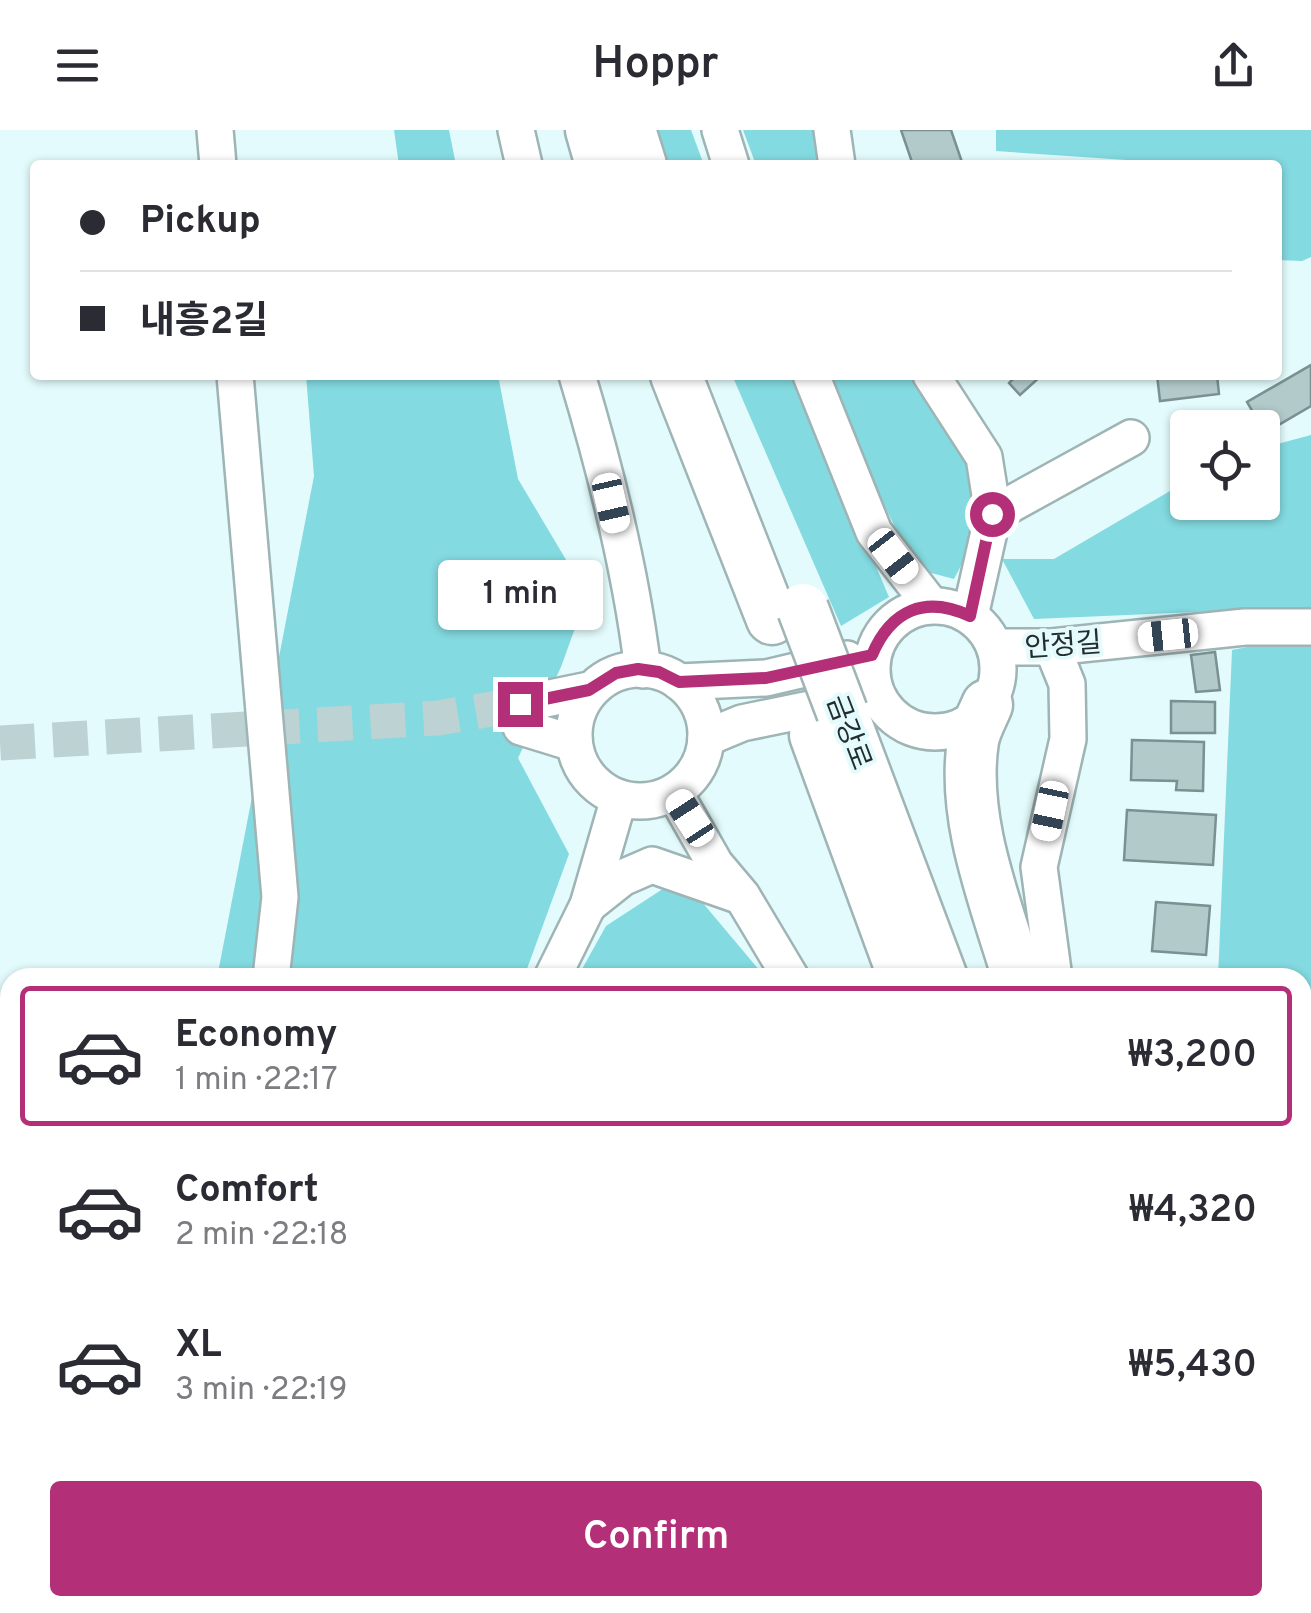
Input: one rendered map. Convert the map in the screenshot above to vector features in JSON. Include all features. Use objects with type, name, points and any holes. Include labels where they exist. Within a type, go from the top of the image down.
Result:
[{"type":"highway","points":[[591,130],[600,160]]},
{"type":"highway","points":[[630,130],[639,160]]},
{"type":"highway","name":"금강로","points":[[678,380],[788,614],[843,710],[938,968]]},
{"type":"highway","name":"금강로","points":[[714,380],[788,614]]},
{"type":"highway","points":[[988,705],[974,737],[970,778],[979,844],[1015,968]]},
{"type":"highway","name":"금강로","points":[[843,710],[902,968]]},
{"type":"street","points":[[214,130],[217,160]]},
{"type":"street","points":[[516,130],[523,160]]},
{"type":"street","points":[[720,130],[729,160]]},
{"type":"street","points":[[832,130],[836,160]]},
{"type":"street","points":[[235,380],[280,897],[272,968]]},
{"type":"street","points":[[579,380],[598,443],[638,628],[642,670]]},
{"type":"street","points":[[813,380],[874,532],[931,606]]},
{"type":"street","points":[[934,380],[984,457],[992,514],[970,616]]},
{"type":"street","points":[[992,514],[1131,438]]},
{"type":"street","points":[[706,738],[742,723],[817,705],[843,710],[890,715],[909,728],[930,733],[952,730],[972,721],[988,705],[999,667],[995,647],[985,629],[952,607],[911,610],[893,621],[880,636],[872,655],[871,677],[843,710]]},
{"type":"street","name":"안정길","points":[[995,647],[1052,648],[1245,627],[1311,628]]},
{"type":"street","points":[[1052,648],[1066,684],[1068,739],[1039,867],[1053,968]]},
{"type":"street","points":[[679,682],[766,678],[872,655]]},
{"type":"street","points":[[573,743],[521,716],[589,690],[616,673],[659,672],[679,682],[694,697],[704,717],[702,760],[692,780],[653,800],[631,802],[592,782],[573,743],[574,721],[589,690]]},
{"type":"street","points":[[674,792],[715,864],[742,896],[785,968]]},
{"type":"street","points":[[557,968],[588,905],[618,798]]},
{"type":"street","points":[[588,905],[622,878],[652,865],[742,896]]},
{"type":"shaded area","points":[[394,130],[449,130],[455,160],[398,160]]},
{"type":"shaded area","points":[[651,130],[691,130],[702,160],[660,160]]},
{"type":"shaded area","points":[[743,130],[818,130],[826,160],[754,160]]},
{"type":"shaded area","points":[[996,130],[1311,130],[1311,257],[1282,260],[1282,160],[1126,160],[996,151]]},
{"type":"shaded area","points":[[306,380],[499,380],[518,479],[587,595],[561,667],[518,758],[569,854],[527,968],[219,968],[314,476]]},
{"type":"shaded area","points":[[734,380],[796,380],[889,597],[841,626]]},
{"type":"shaded area","points":[[834,380],[926,380],[976,460],[982,526],[954,579],[916,569],[863,463]]},
{"type":"shaded area","points":[[1311,435],[1311,611],[1292,608],[1034,619],[1002,559],[1054,559],[1170,491],[1170,520],[1280,520],[1280,443]]},
{"type":"shaded area","points":[[1297,637],[1311,641],[1311,968],[1218,968],[1232,650]]},
{"type":"shaded area","points":[[681,877],[757,968],[583,968],[606,926]]},
{"type":"building","points":[[901,130],[951,130],[961,160],[911,160]]},
{"type":"building","points":[[1311,365],[1311,406],[1280,424],[1280,410],[1252,410],[1247,402]]},
{"type":"building","points":[[1012,380],[1036,380],[1020,395],[1009,383]]},
{"type":"building","points":[[1158,380],[1218,380],[1219,394],[1160,401]]},
{"type":"building","points":[[1215,652],[1220,690],[1196,692],[1191,655]]},
{"type":"building","points":[[1171,701],[1215,702],[1215,733],[1171,733]]},
{"type":"building","points":[[1132,740],[1204,742],[1203,791],[1176,790],[1177,781],[1131,780]]},
{"type":"building","points":[[1127,810],[1216,815],[1213,865],[1124,860]]},
{"type":"building","points":[[1156,902],[1210,906],[1206,955],[1152,951]]},
{"type":"tunnel","points":[[0,743],[438,718],[521,704]]},
{"type":"route","points":[[520,704],[589,690],[616,673],[638,669],[659,672],[679,682],[766,678],[872,655],[880,636],[893,621],[911,610],[952,607],[970,616],[992,514]]}]
